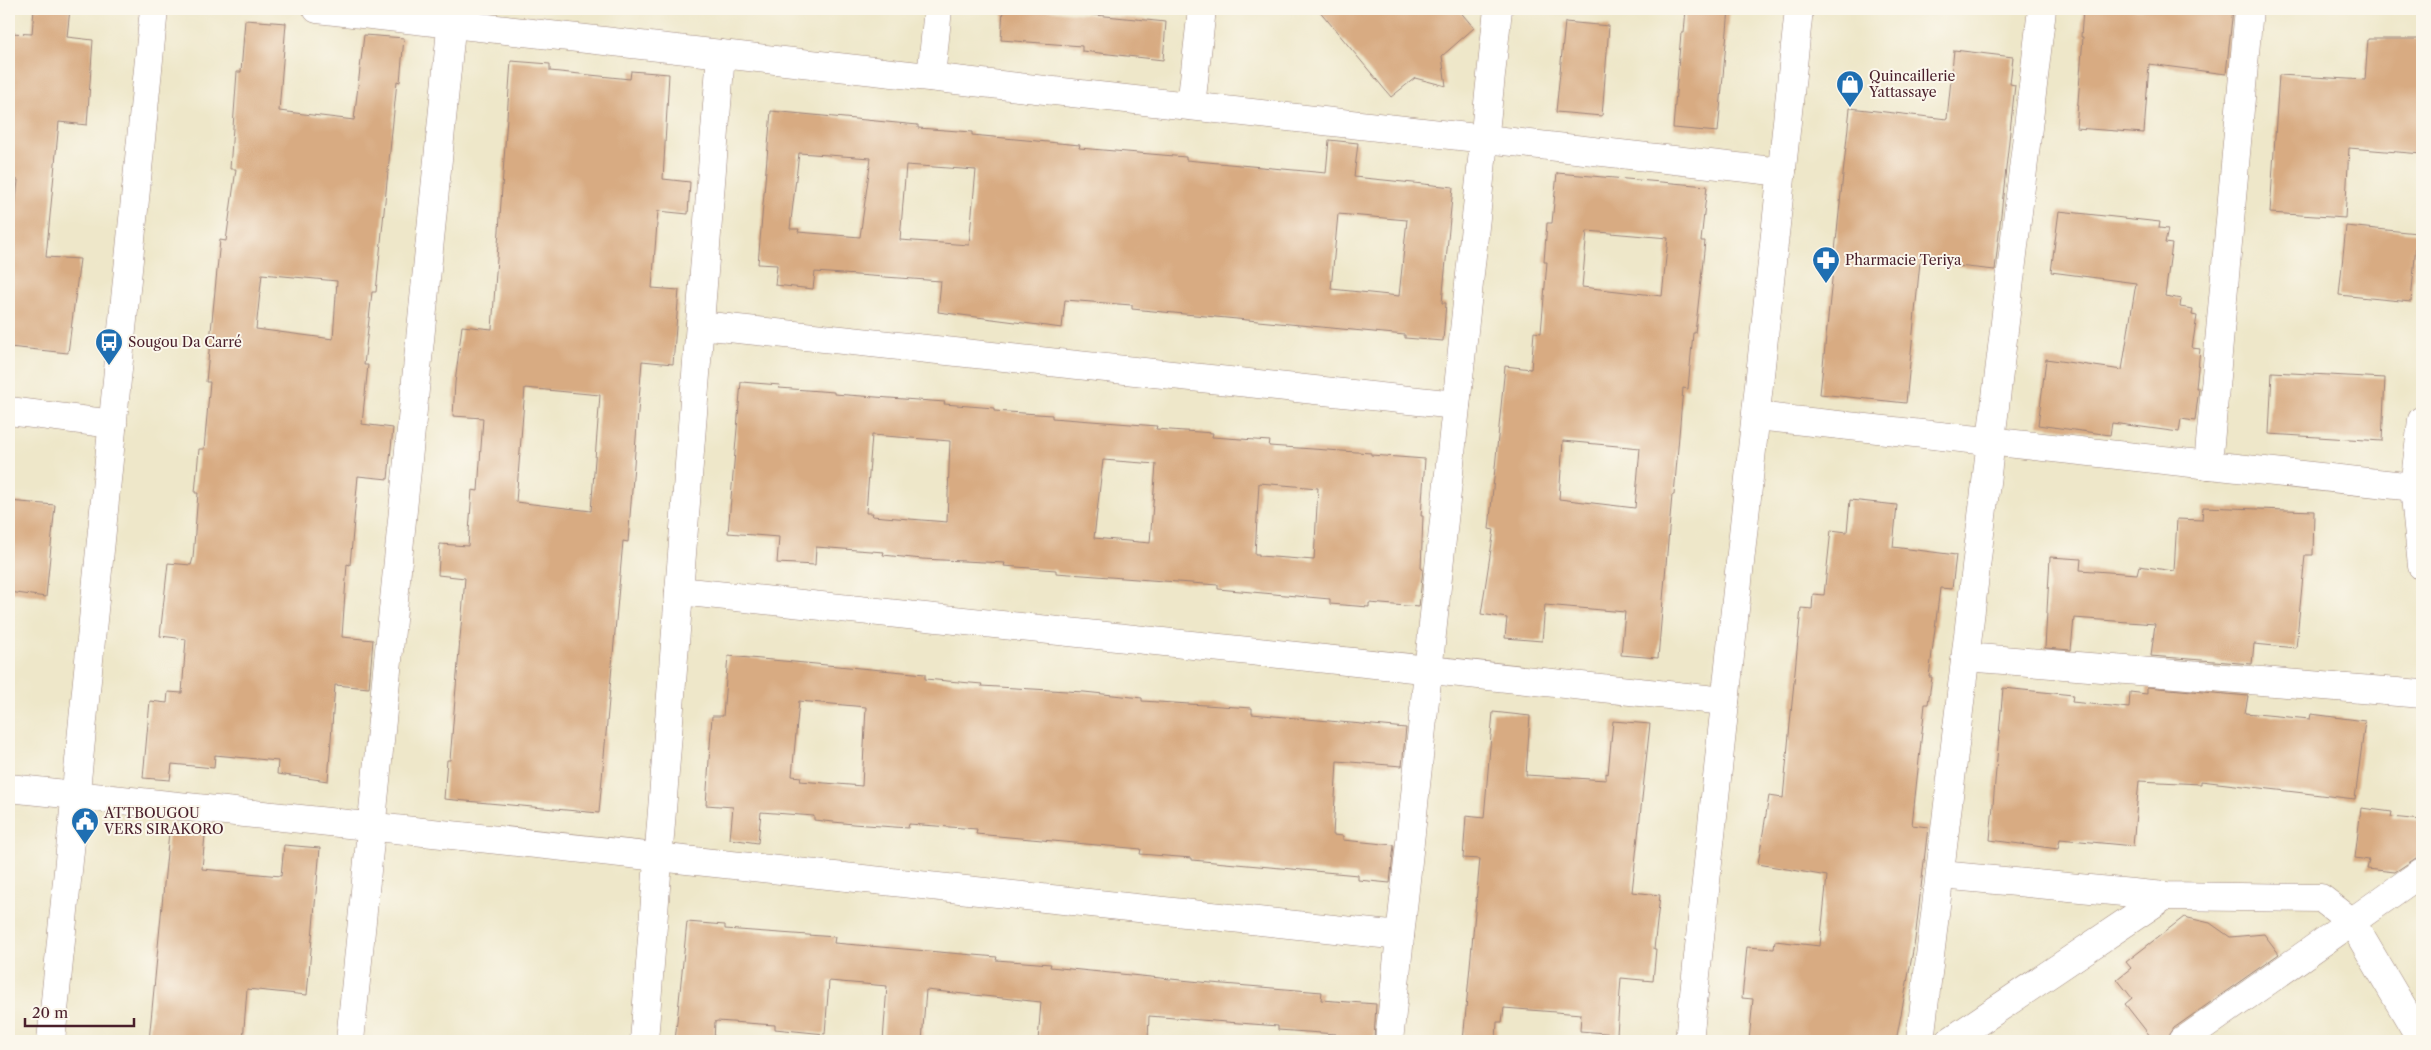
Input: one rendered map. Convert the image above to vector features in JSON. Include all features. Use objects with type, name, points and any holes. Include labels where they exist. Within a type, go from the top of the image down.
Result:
[{"type":"street","points":[[51,1041],[154,9]]},
{"type":"street","points":[[318,9],[452,16],[721,54],[1782,172]]},
{"type":"street","points":[[931,77],[938,9]]},
{"type":"street","points":[[1191,106],[1202,9]]},
{"type":"street","points":[[1389,1041],[1498,9]]},
{"type":"street","points":[[1689,1041],[1800,9]]},
{"type":"street","points":[[1920,1041],[2042,9]]},
{"type":"street","points":[[2208,465],[2249,9]]},
{"type":"street","points":[[350,1041],[452,16]]},
{"type":"street","points":[[644,1041],[721,54]]},
{"type":"street","points":[[700,325],[1456,405]]},
{"type":"street","points":[[9,411],[112,424]]},
{"type":"street","points":[[1756,416],[2414,488]]},
{"type":"street","points":[[2422,420],[2414,488],[2422,566]]},
{"type":"street","points":[[679,591],[1725,701]]},
{"type":"street","points":[[1966,657],[2422,694]]},
{"type":"street","points":[[9,788],[1400,936]]},
{"type":"street","points":[[2183,1041],[2422,872]]},
{"type":"street","points":[[1941,875],[2165,896],[2321,898],[2352,922],[2422,1041]]},
{"type":"street","points":[[1950,1041],[2165,896]]},
{"type":"building","points":[[34,9],[70,9],[67,37],[93,40],[87,125],[59,122],[46,257],[80,259],[68,353],[9,347],[9,270],[18,180],[9,179],[9,33],[32,34]]},
{"type":"building","points":[[1003,9],[1035,9],[1166,22],[1163,60],[1082,51],[1082,46],[1001,40]]},
{"type":"building","points":[[1318,9],[1458,9],[1474,28],[1442,56],[1446,86],[1415,78],[1391,97]]},
{"type":"building","points":[[1686,9],[1729,9],[1718,132],[1673,128],[1681,33],[1684,33]]},
{"type":"building","points":[[2083,9],[2233,9],[2226,74],[2149,64],[2144,133],[2076,128],[2083,37],[2081,37]]},
{"type":"building","points":[[245,20],[286,23],[279,111],[354,120],[364,35],[404,38],[400,82],[397,81],[376,292],[372,292],[364,365],[368,365],[362,424],[393,428],[388,479],[358,476],[350,565],[347,564],[342,637],[373,640],[369,688],[335,685],[328,781],[277,774],[278,761],[215,755],[214,768],[172,764],[170,780],[143,778],[150,701],[167,703],[168,692],[182,693],[186,639],[160,636],[168,563],[191,565],[193,558],[198,493],[195,493],[199,449],[204,449],[210,382],[206,382],[220,240],[226,241],[236,169],[230,169],[237,72],[241,72]],"holes":[[[262,274],[337,281],[333,339],[256,329]]]},
{"type":"building","points":[[1565,22],[1609,26],[1602,116],[1556,112]]},
{"type":"building","points":[[2368,39],[2422,39],[2422,154],[2349,148],[2345,218],[2270,213],[2279,75],[2365,80]]},
{"type":"building","points":[[1954,50],[2013,57],[2010,84],[2015,85],[1995,270],[1920,262],[1906,403],[1820,394],[1850,108],[1947,119]]},
{"type":"building","points":[[511,61],[550,64],[550,71],[630,79],[631,71],[669,74],[663,179],[690,182],[688,214],[658,211],[652,288],[679,290],[673,364],[642,361],[628,542],[623,541],[599,813],[444,799],[447,760],[450,760],[465,578],[438,575],[440,544],[468,546],[472,490],[478,491],[483,418],[453,416],[455,383],[462,326],[492,329]],"holes":[[[525,388],[600,395],[591,511],[516,502]]]},
{"type":"building","points":[[771,111],[918,125],[918,128],[972,132],[972,135],[1080,145],[1079,148],[1186,157],[1186,160],[1326,173],[1329,140],[1358,143],[1354,177],[1453,187],[1442,303],[1446,303],[1443,341],[1405,338],[1405,335],[1132,309],[1132,305],[1065,300],[1062,328],[938,312],[941,281],[815,272],[813,289],[775,285],[777,265],[758,264]],"holes":[[[799,153],[871,158],[860,237],[798,232],[799,229],[790,229]],[[906,165],[976,170],[969,245],[900,240]],[[1338,214],[1407,220],[1399,296],[1331,289]]]},
{"type":"building","points":[[1557,173],[1707,186],[1701,241],[1705,241],[1701,280],[1695,333],[1693,333],[1688,389],[1683,388],[1658,658],[1621,655],[1625,612],[1545,605],[1542,641],[1505,638],[1507,618],[1481,614],[1494,530],[1489,529],[1505,366],[1531,369],[1534,332],[1541,333],[1547,262],[1544,262],[1547,223],[1552,223]],"holes":[[[1587,231],[1668,238],[1662,296],[1582,287]],[[1563,441],[1640,448],[1635,508],[1559,499]]]},
{"type":"building","points":[[2059,211],[2160,222],[2159,228],[2168,229],[2165,243],[2172,244],[2165,296],[2181,299],[2180,307],[2193,309],[2192,315],[2197,316],[2192,348],[2200,349],[2196,388],[2199,388],[2195,421],[2181,419],[2179,432],[2112,423],[2110,435],[2038,425],[2046,359],[2122,370],[2136,283],[2051,272]]},
{"type":"building","points":[[2346,226],[2417,233],[2411,302],[2339,295]]},
{"type":"building","points":[[2272,372],[2385,378],[2382,441],[2269,434]]},
{"type":"building","points":[[741,382],[780,385],[779,388],[834,392],[834,394],[945,402],[944,404],[994,408],[994,411],[1052,415],[1052,418],[1157,426],[1156,429],[1213,433],[1212,437],[1270,441],[1269,446],[1425,459],[1421,516],[1423,516],[1421,569],[1423,569],[1419,607],[1369,603],[1369,607],[1330,604],[1330,599],[1218,589],[1218,585],[1056,573],[1056,570],[1004,566],[1005,563],[922,559],[883,555],[884,552],[816,547],[815,565],[777,563],[779,537],[728,533]],"holes":[[[872,435],[950,441],[947,522],[872,516],[873,513],[866,513]],[[1103,460],[1156,464],[1150,543],[1094,538]],[[1259,483],[1318,488],[1314,560],[1259,556],[1259,554],[1255,554]]]},
{"type":"building","points":[[1850,500],[1897,505],[1893,547],[1956,555],[1952,589],[1940,588],[1929,677],[1932,677],[1928,704],[1925,704],[1912,825],[1928,827],[1915,940],[1896,1041],[1749,1041],[1753,999],[1742,998],[1747,947],[1774,949],[1775,941],[1820,946],[1827,876],[1758,864],[1769,796],[1783,798],[1801,608],[1812,609],[1813,594],[1824,595],[1831,530],[1847,532]]},
{"type":"building","points":[[9,501],[55,505],[46,597],[9,592]]},
{"type":"building","points":[[2203,507],[2314,511],[2313,555],[2305,555],[2296,648],[2254,644],[2252,664],[2151,656],[2155,624],[2074,618],[2071,650],[2045,648],[2050,557],[2081,559],[2080,570],[2137,574],[2139,566],[2174,571],[2177,519],[2202,520]]},
{"type":"building","points":[[728,656],[925,674],[925,679],[982,684],[981,686],[1084,692],[1142,698],[1142,701],[1252,708],[1252,714],[1406,728],[1402,766],[1337,761],[1333,835],[1343,836],[1343,840],[1394,845],[1390,883],[1358,880],[1358,875],[1140,854],[1141,849],[976,834],[977,829],[909,824],[908,828],[853,824],[814,820],[814,816],[761,812],[758,843],[730,839],[733,807],[706,805],[712,716],[723,716]],"holes":[[[799,701],[866,707],[862,786],[800,781],[801,777],[792,776]]]},
{"type":"building","points":[[2147,687],[2248,696],[2245,713],[2310,719],[2311,714],[2365,721],[2355,799],[2201,781],[2201,784],[2139,781],[2133,846],[2060,839],[2058,849],[1990,840],[2003,688],[2073,695],[2072,702],[2129,708],[2130,692],[2147,694]]},
{"type":"building","points":[[1493,712],[1530,716],[1526,775],[1606,780],[1613,721],[1650,724],[1632,892],[1660,895],[1654,949],[1656,949],[1653,981],[1621,978],[1617,1034],[1580,1031],[1581,1014],[1504,1008],[1502,1022],[1497,1022],[1496,1041],[1463,1041],[1480,859],[1463,858],[1466,816],[1484,818]]},
{"type":"building","points":[[2361,808],[2392,812],[2391,817],[2422,820],[2422,854],[2395,872],[2367,869],[2369,860],[2355,858]]},
{"type":"building","points":[[169,832],[205,835],[202,869],[281,876],[284,845],[320,848],[307,995],[247,989],[243,1041],[149,1041]]},
{"type":"building","points":[[2184,917],[2210,923],[2230,937],[2264,934],[2279,954],[2174,1028],[2166,1041],[2154,1041],[2125,1004],[2132,998],[2117,979],[2131,968],[2126,962]]},
{"type":"building","points":[[687,922],[725,925],[725,929],[835,937],[834,943],[997,957],[996,960],[1051,964],[1050,967],[1322,992],[1321,1000],[1376,1004],[1374,1041],[1335,1039],[1336,1034],[1278,1030],[1278,1026],[1149,1016],[1148,1041],[1038,1041],[1041,1002],[926,990],[922,1041],[883,1041],[887,986],[829,981],[825,1034],[775,1029],[775,1025],[717,1021],[715,1022],[714,1041],[675,1041]]},
{"type":"place","name":"Quincaillerie Yattassaye","points":[[1850,108]]},
{"type":"place","name":"Pharmacie Teriya","points":[[1826,284]]},
{"type":"place","name":"Sougou Da Carré","points":[[109,366]]},
{"type":"place","name":"ATTBOUGOU VERS SIRAKORO","points":[[85,845]]}]
